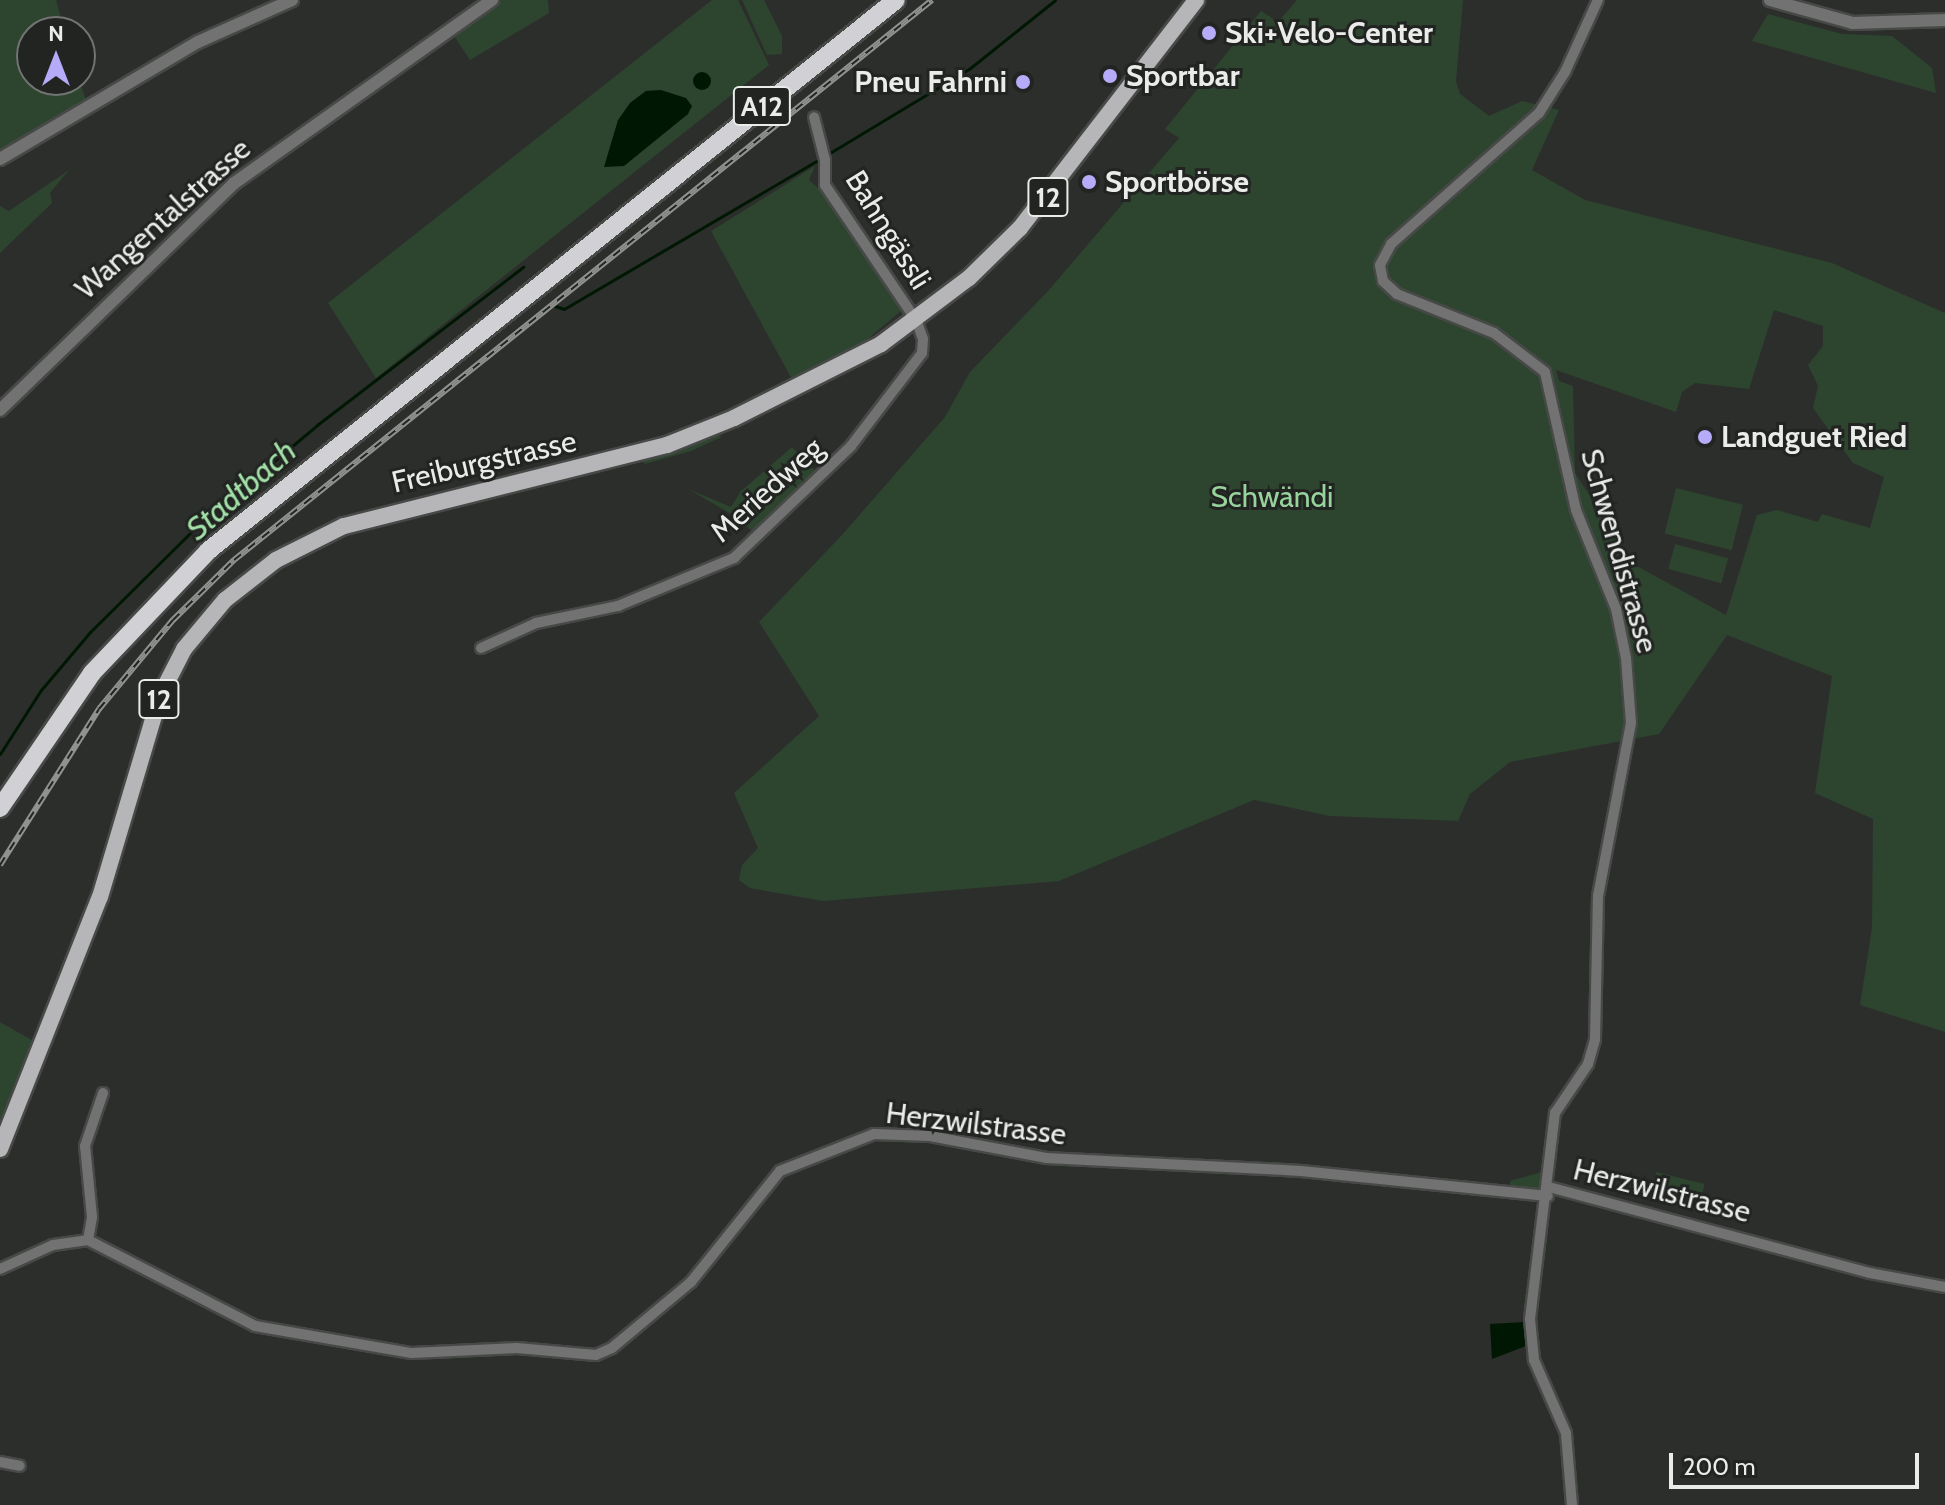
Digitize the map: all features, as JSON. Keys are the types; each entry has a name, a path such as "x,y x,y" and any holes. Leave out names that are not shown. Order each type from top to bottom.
{"highway":[{"name":"A12","path":"0,784 84,664 150,590 217,527 877,0"},
{"name":"A12","path":"0,808 92,673 208,551 896,0"}],"main road":[{"name":"Freiburgstrasse","path":"0,1149 100,897 165,683 198,629 232,593 285,554 355,522 586,468 688,437 824,376 916,320 980,268 1033,214 1196,0"}],"street":[{"path":"0,159 198,42 292,0"},
{"name":"Wangentalstrasse","path":"0,410 233,184 492,0"},
{"name":"Schwendistrasse","path":"1572,1505 1566,1433 1534,1360 1530,1335 1549,1192 1555,1113 1588,1064 1595,1039 1598,896 1631,723 1626,658 1616,609 1576,510 1545,372 1494,333 1397,294 1383,281 1380,265 1391,244 1539,113 1565,72 1598,0"},
{"path":"1770,0 1863,24 1945,20"},
{"name":"Bahngässli","path":"814,117 825,160 825,185 916,320"},
{"name":"Meriedweg","path":"481,648 528,626 618,606 751,546 857,439 915,363 924,346 916,320"},
{"path":"0,1269 53,1245 88,1240 92,1217 85,1146 103,1093"},
{"name":"Herzwilstrasse","path":"88,1240 255,1326 412,1353 517,1348 596,1355 612,1348 691,1282 780,1171 874,1134 930,1136 1046,1158 1301,1171 1549,1192 1870,1273 1945,1287"},
{"path":"0,1462 20,1466"}],"green space":[{"path":"0,0 56,0 60,16 16,16 16,96 85,96 87,103 0,156"},
{"path":"499,0 548,0 549,13 470,60 452,33"},
{"path":"712,0 738,0 769,65 376,378 328,303","holes":["661,90 688,114 672,126 630,103 646,91"]},
{"path":"742,0 764,0 782,36 782,54 767,55"},
{"name":"Schwändi","path":"1297,0 1463,0 1456,81 1460,94 1489,116 1522,101 1559,110 1532,170 1585,200 1832,263 1945,313 1945,1032 1860,1005 1872,928 1873,819 1815,793 1832,676 1727,635 1659,734 1510,762 1470,794 1458,821 1330,816 1254,800 1059,881 823,901 750,888 739,880 742,865 758,848 734,793 819,716 759,622 842,535 945,417 970,372 1048,291 1179,138 1165,129 1261,11 1278,22","holes":["1774,310 1823,326 1823,346 1808,365 1818,386 1813,408 1853,463 1884,477 1870,528 1822,514 1818,522 1777,510 1757,515 1726,615 1635,565 1575,473 1573,386 1559,381 1556,370 1676,412 1682,392 1695,383 1749,389"]},
{"path":"1768,14 1842,34 1892,36 1932,68 1936,93 1752,41"},
{"path":"815,166 809,180 827,196 902,310 863,343 794,383 711,231"},
{"path":"69,170 50,193 52,203 0,253 0,206 9,211"},
{"path":"713,433 722,437 691,451 645,464 639,459"},
{"path":"792,447 818,474 757,536 738,518 688,489 731,507 741,491"},
{"path":"1676,488 1743,505 1732,550 1665,534"},
{"path":"1675,544 1728,558 1721,583 1668,569"},
{"path":"0,1022 39,1044 0,1131"},
{"path":"1549,1170 1541,1190 1510,1186 1510,1181"},
{"path":"1656,1172 1705,1184 1698,1210 1649,1198"}],"shaded area":[{"path":"698,72 706,72 711,81 709,88 698,90 693,85 693,77"},
{"path":"661,90 686,98 692,106 688,114 624,166 604,167 618,120 630,103 646,91"},
{"path":"1524,1322 1526,1346 1492,1359 1490,1324"}],"waterway":[{"name":"Stadtbach","path":"828,154 969,69 1055,0"},
{"name":"Stadtbach","path":"555,306 564,309 821,158"},
{"name":"Stadtbach","path":"0,754 41,690 90,632 200,523 317,425 523,267"}],"railway":[{"path":"0,865 99,709 173,620 234,560 932,0"}],"place":[{"name":"Ski+Velo-Center","path":"1209,33"},
{"name":"Sportbar","path":"1110,76"},
{"name":"Pneu Fahrni","path":"1023,82"},
{"name":"Sportbörse","path":"1089,182"},
{"name":"Landguet Ried","path":"1705,437"}]}
